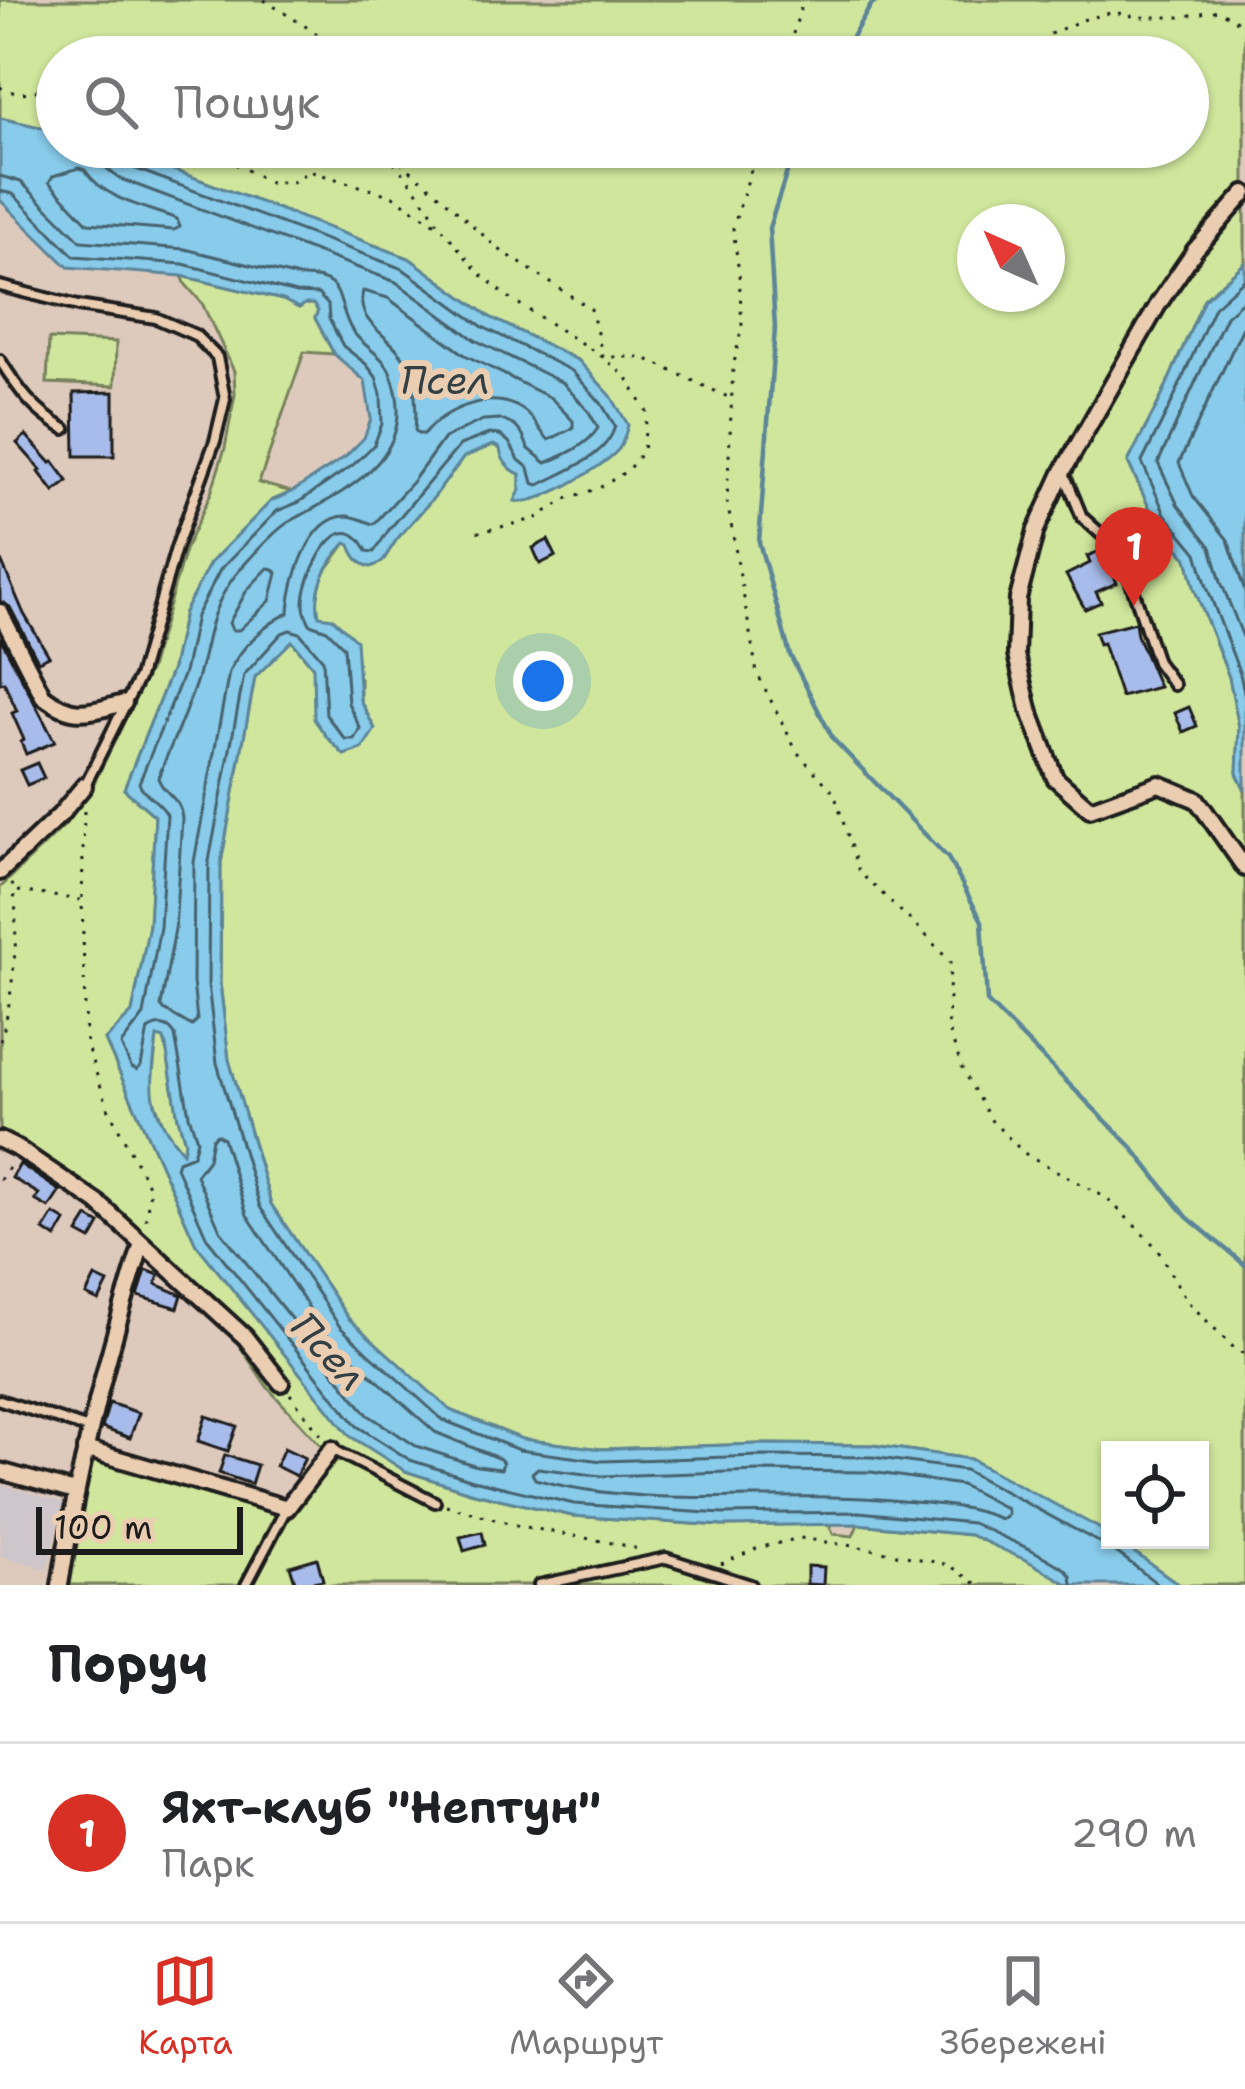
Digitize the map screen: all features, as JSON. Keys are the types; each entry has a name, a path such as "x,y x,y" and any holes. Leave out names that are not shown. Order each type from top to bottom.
{"street":[{"path":"1245,193 1159,303 1063,471 1036,530 1018,599 1016,655 1029,709 1055,778 1090,809 1160,784 1197,800 1245,868"},
{"path":"0,611 43,695 55,705 69,712 124,703"},
{"path":"2,869 84,786"},
{"path":"0,1140 98,1203 245,1337 281,1383"},
{"path":"60,1585 90,1429 142,1244"},
{"path":"86,1449 287,1508 332,1450"},
{"path":"0,1471 75,1492"}],"lane":[{"path":"0,286 78,306 156,318 195,334 218,357 225,399 215,441 176,548 139,676 84,786"},
{"path":"0,360 31,405 65,429"},
{"path":"1063,471 1082,517 1121,552 1156,662 1174,685"},
{"path":"0,1400 90,1429"},
{"path":"332,1450 435,1502"},
{"path":"246,1585 287,1508"},
{"path":"539,1585 666,1558 751,1585"}],"path":[{"path":"264,0 321,36"},
{"path":"792,36 803,0"},
{"path":"1050,34 1114,12 1180,17 1218,10 1245,26"},
{"path":"0,86 10,93 36,92"},
{"path":"242,168 268,182 292,182 309,171 393,196 442,228"},
{"path":"399,168 478,272 508,298 603,357 627,378 646,412 643,451 627,471 536,519 471,534"},
{"path":"405,168 497,248 591,309 603,357"},
{"path":"752,168 733,228 742,326 733,368 727,501 757,673 797,752 834,793 859,872 950,962 948,1028 963,1071 991,1120 1024,1153 1108,1199 1156,1247 1187,1301 1235,1350 1245,1354"},
{"path":"603,357 642,357 731,399"},
{"path":"84,786 86,1045 109,1110 150,1189 142,1244"},
{"path":"0,1041 14,968 16,891 2,869"},
{"path":"16,891 82,900"},
{"path":"0,1180 20,1150"},
{"path":"281,1383 332,1450"},
{"path":"435,1502 666,1558"},
{"path":"709,1570 758,1548 800,1538 949,1565 978,1585"}],"shaded area":[{"path":"0,1484 63,1503 47,1569 0,1556"}],"green space":[{"path":"0,0 1245,0 1245,263 1204,299 1128,462 1155,520 1187,558 1229,677 1239,727 1237,773 1245,791 1245,1585 1180,1585 1130,1549 1209,1549 1209,1441 1101,1441 1101,1530 970,1459 873,1445 602,1449 522,1439 450,1410 348,1318 271,1204 229,1060 220,983 221,863 255,677 291,640 375,729 360,700 360,678 319,616 316,603 323,574 346,543 363,564 371,567 382,562 464,456 493,445 520,474 520,490 543,497 566,484 579,361 490,317 409,258 168,168 1209,168 1209,36 36,36 36,126 0,118"},
{"path":"182,276 299,308 313,304 334,354 304,352 259,483 292,492 271,501 184,612 172,669 124,789 155,816 149,925 132,1013 105,1040 196,1244 405,1471 572,1516 723,1526 829,1524 833,1534 853,1536 858,1524 971,1535 1069,1585 70,1585 93,1455 292,1512 336,1462 268,1388 235,1339 110,1218 0,1146 0,888 65,825 91,789 150,669 185,550 225,448 235,394 234,371 202,303"},
{"path":"49,339 116,342 115,386 47,383"},
{"path":"157,1036 166,1046 184,1153 166,1131 151,1092"}],"water":[{"name":"Псел","path":"0,118 36,126 36,168 168,168 409,258 490,317 579,361 611,396 628,425 609,459 568,485 525,501 515,501 520,474 506,464 500,448 493,445 464,457 382,562 371,567 363,564 346,543 339,550 323,576 319,616 332,618 356,640 360,700 375,729 362,749 344,755 314,719 313,667 292,641 255,677 221,863 220,983 229,1060 271,1204 348,1318 450,1410 522,1439 602,1449 873,1445 970,1459 1101,1529 1101,1549 1130,1549 1180,1585 1069,1585 970,1535 858,1524 723,1526 572,1516 405,1471 350,1436 196,1244 105,1040 132,1013 149,925 155,816 124,789 172,669 184,612 210,563 271,501 345,457 364,438 371,419 365,381 334,354 313,304 299,308 182,276 68,267 0,200","holes":["157,1037 164,1039 185,1142 183,1152 157,1111 153,1071"]},
{"path":"1245,263 1245,791 1237,773 1239,727 1229,677 1187,558 1155,520 1128,462 1204,299"}],"building":[{"path":"114,392 114,456 75,456 74,393"},
{"path":"26,435 68,481 54,492 17,443"},
{"path":"548,540 556,556 540,564 533,548"},
{"path":"1105,549 1115,563 1109,565 1117,583 1096,592 1101,602 1085,609 1066,575 1090,563 1087,556"},
{"path":"0,558 49,656 38,661 10,607 0,601"},
{"path":"1135,622 1159,687 1121,697 1095,632"},
{"path":"0,637 55,742 26,754 12,713 17,711 4,682 0,683"},
{"path":"1189,707 1197,726 1183,732 1175,713"},
{"path":"37,763 44,778 27,785 20,770"},
{"path":"20,1164 60,1191 49,1208 35,1200 39,1194 12,1178"},
{"path":"54,1214 66,1221 56,1238 44,1230"},
{"path":"88,1217 100,1224 91,1240 78,1233"},
{"path":"146,1270 159,1275 156,1284 182,1295 178,1308 138,1296"},
{"path":"95,1277 108,1283 99,1301 86,1295"},
{"path":"109,1403 139,1413 130,1438 102,1428"},
{"path":"206,1416 237,1426 228,1451 198,1441"},
{"path":"284,1448 305,1458 296,1476 276,1466"},
{"path":"225,1455 257,1465 251,1484 219,1473"},
{"path":"482,1532 485,1545 464,1551 460,1537"},
{"path":"317,1558 323,1580 296,1585 290,1566"},
{"path":"807,1566 824,1567 823,1585 807,1584"}],"waterway":[{"path":"853,36 879,0"},
{"path":"788,168 769,228 775,328 759,542 790,655 833,739 948,858 982,921 987,1002 1131,1146 1187,1217 1245,1265"}],"place":[{"name":"Яхт-клуб \"Нептун\"","path":"1134,606"}]}
